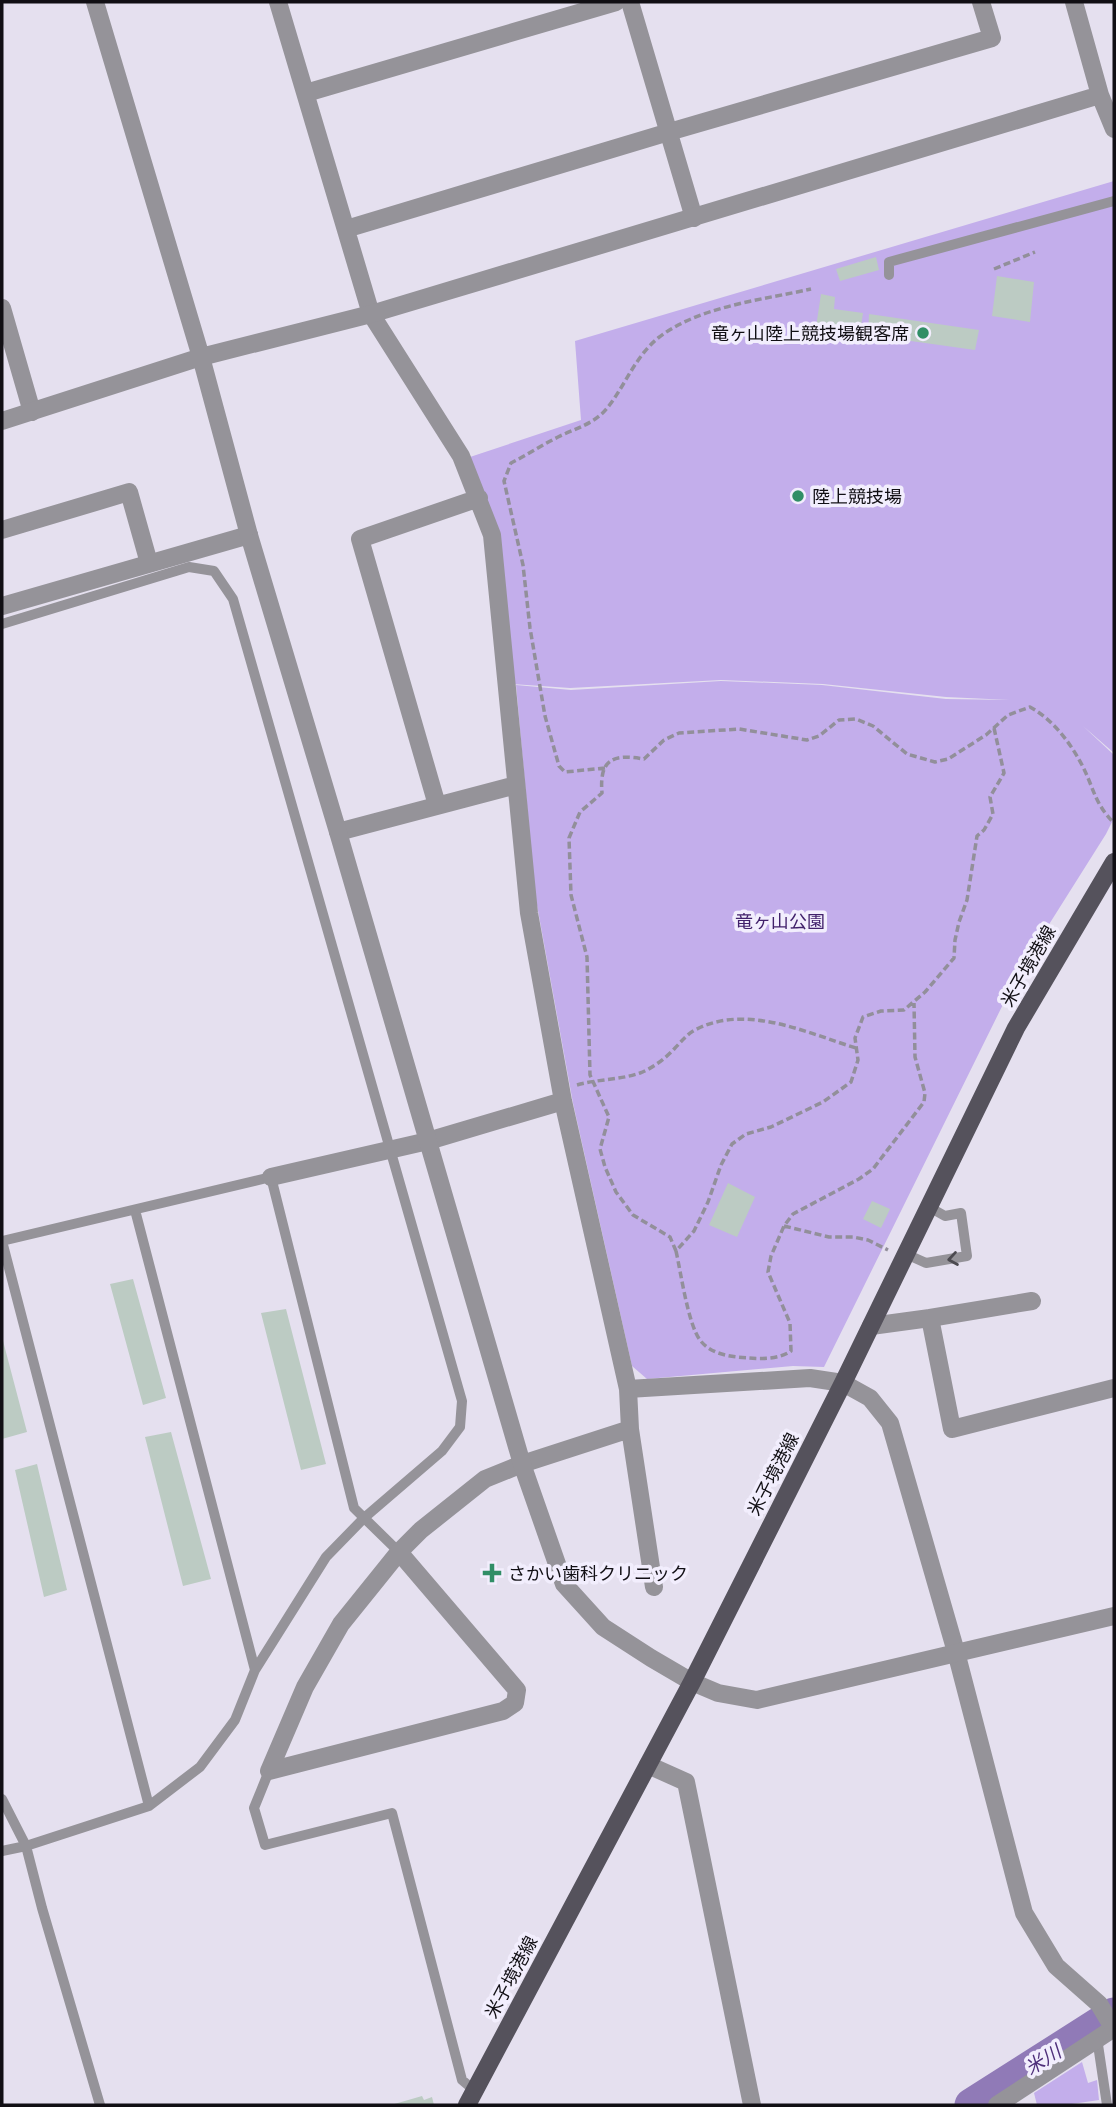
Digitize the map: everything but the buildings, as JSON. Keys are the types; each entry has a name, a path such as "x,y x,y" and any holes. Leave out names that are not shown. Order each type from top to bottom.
{"main road":[{"name":"米子境港線","path":"471,2098 692,1682 843,1383 1016,1028 1114,862"}],"street":[{"path":"95,2 201,357 248,535 338,832 522,1464 564,1584 603,1627 692,1682 718,1693 757,1700 1114,1616"},
{"path":"278,2 371,314 461,456 492,534 529,913 562,1095 628,1390 631,1429 654,1587"},
{"path":"306,93 616,2"},
{"path":"630,2 694,218"},
{"path":"346,229 992,38 981,2"},
{"path":"1074,2 1100,95 1114,129"},
{"path":"2,421 201,357 371,314 1100,95"},
{"path":"2,307 5,331 32,412"},
{"path":"2,530 129,492 149,563"},
{"path":"437,805 360,539 479,498"},
{"path":"2,606 248,535"},
{"path":"338,832 516,785"},
{"path":"271,1177 428,1141 562,1095"},
{"path":"871,1326 1032,1301"},
{"path":"930,1318 952,1429 1114,1388"},
{"path":"628,1390 810,1378 843,1383 870,1398 890,1423 956,1652 1024,1913 1056,1966 1099,2004 1114,2028 1017,2098 997,2105"},
{"path":"269,1771 305,1687 335,1635 398,1552 421,1530 485,1479 522,1464 631,1429"},
{"path":"269,1771 503,1711 515,1703 517,1690 398,1552"},
{"path":"648,1765 686,1782 752,2105"}],"lane":[{"path":"889,275 889,262 1114,201"},
{"path":"2,624 189,567 214,571 233,598 462,1401 460,1427 442,1451 364,1518 326,1557 255,1670 234,1720 200,1767 149,1806 26,1846 2,1851"},
{"path":"149,1806 2,1241 271,1177 354,1508 398,1552"},
{"path":"906,1254 926,1263 967,1256 961,1213 945,1216 929,1207"},
{"path":"135,1210 255,1670"},
{"path":"269,1771 254,1808 265,1845 392,1813 462,2080 471,2098"},
{"path":"2,1799 26,1846 100,2105"},
{"path":"1097,2038 1107,2105"}],"path":[{"path":"994,269 1035,252"},
{"path":"605,768 565,772 559,766 545,716 530,628 523,565 504,481 511,463 560,436 591,424 608,408 637,360 659,338 682,324 706,312 811,289"},
{"path":"914,1002 915,1057 925,1093 924,1101 873,1169 859,1180 793,1214 784,1226 771,1256 768,1272 790,1323 791,1351 785,1355 753,1358 727,1356 701,1341 693,1325 676,1251 670,1237 633,1215 616,1192 600,1149 609,1117 590,1075 587,957 570,895 569,838 580,812 602,793 601,778 605,768 613,758 644,760 664,740 679,733 739,729 807,740 819,736 839,720 856,719 873,726 907,754 935,762 948,759 994,728 1008,715 1030,707 1046,718 1069,745 1081,763 1102,811 1114,823"},
{"path":"676,1251 694,1231 732,1144 746,1134 771,1127 823,1102 851,1082 858,1060 855,1038 863,1017 881,1011 904,1010 925,992 954,958 955,940 967,900 977,836 984,830 993,814 990,797 1004,773 994,728"},
{"path":"562,1095 592,1080 626,1077 642,1072 664,1059 684,1037 706,1025 726,1021 765,1020 856,1048"},
{"path":"784,1226 829,1237 860,1239 888,1250"}],"green space":[{"name":"竜ヶ山公園","path":"1114,181 1114,753 1083,726 1114,755 1114,818 1019,972 824,1367 793,1366 647,1379 632,1366 573,1103 535,894 516,685 571,690 721,681 822,685 946,699 1010,700 946,697 823,684 721,680 570,688 512,684 497,535 467,458 581,420 575,341"},
{"path":"1082,2062 1088,2083 1097,2080 1099,2100 1065,2105 1037,2105 1034,2093"}],"waterway":[{"name":"米川","path":"971,2105 1114,2014"}],"place":[{"name":"竜ヶ山陸上競技場観客席","path":"923,333"},
{"name":"陸上競技場","path":"798,496"},
{"name":"さかい歯科クリニック","path":"492,1573"}]}
